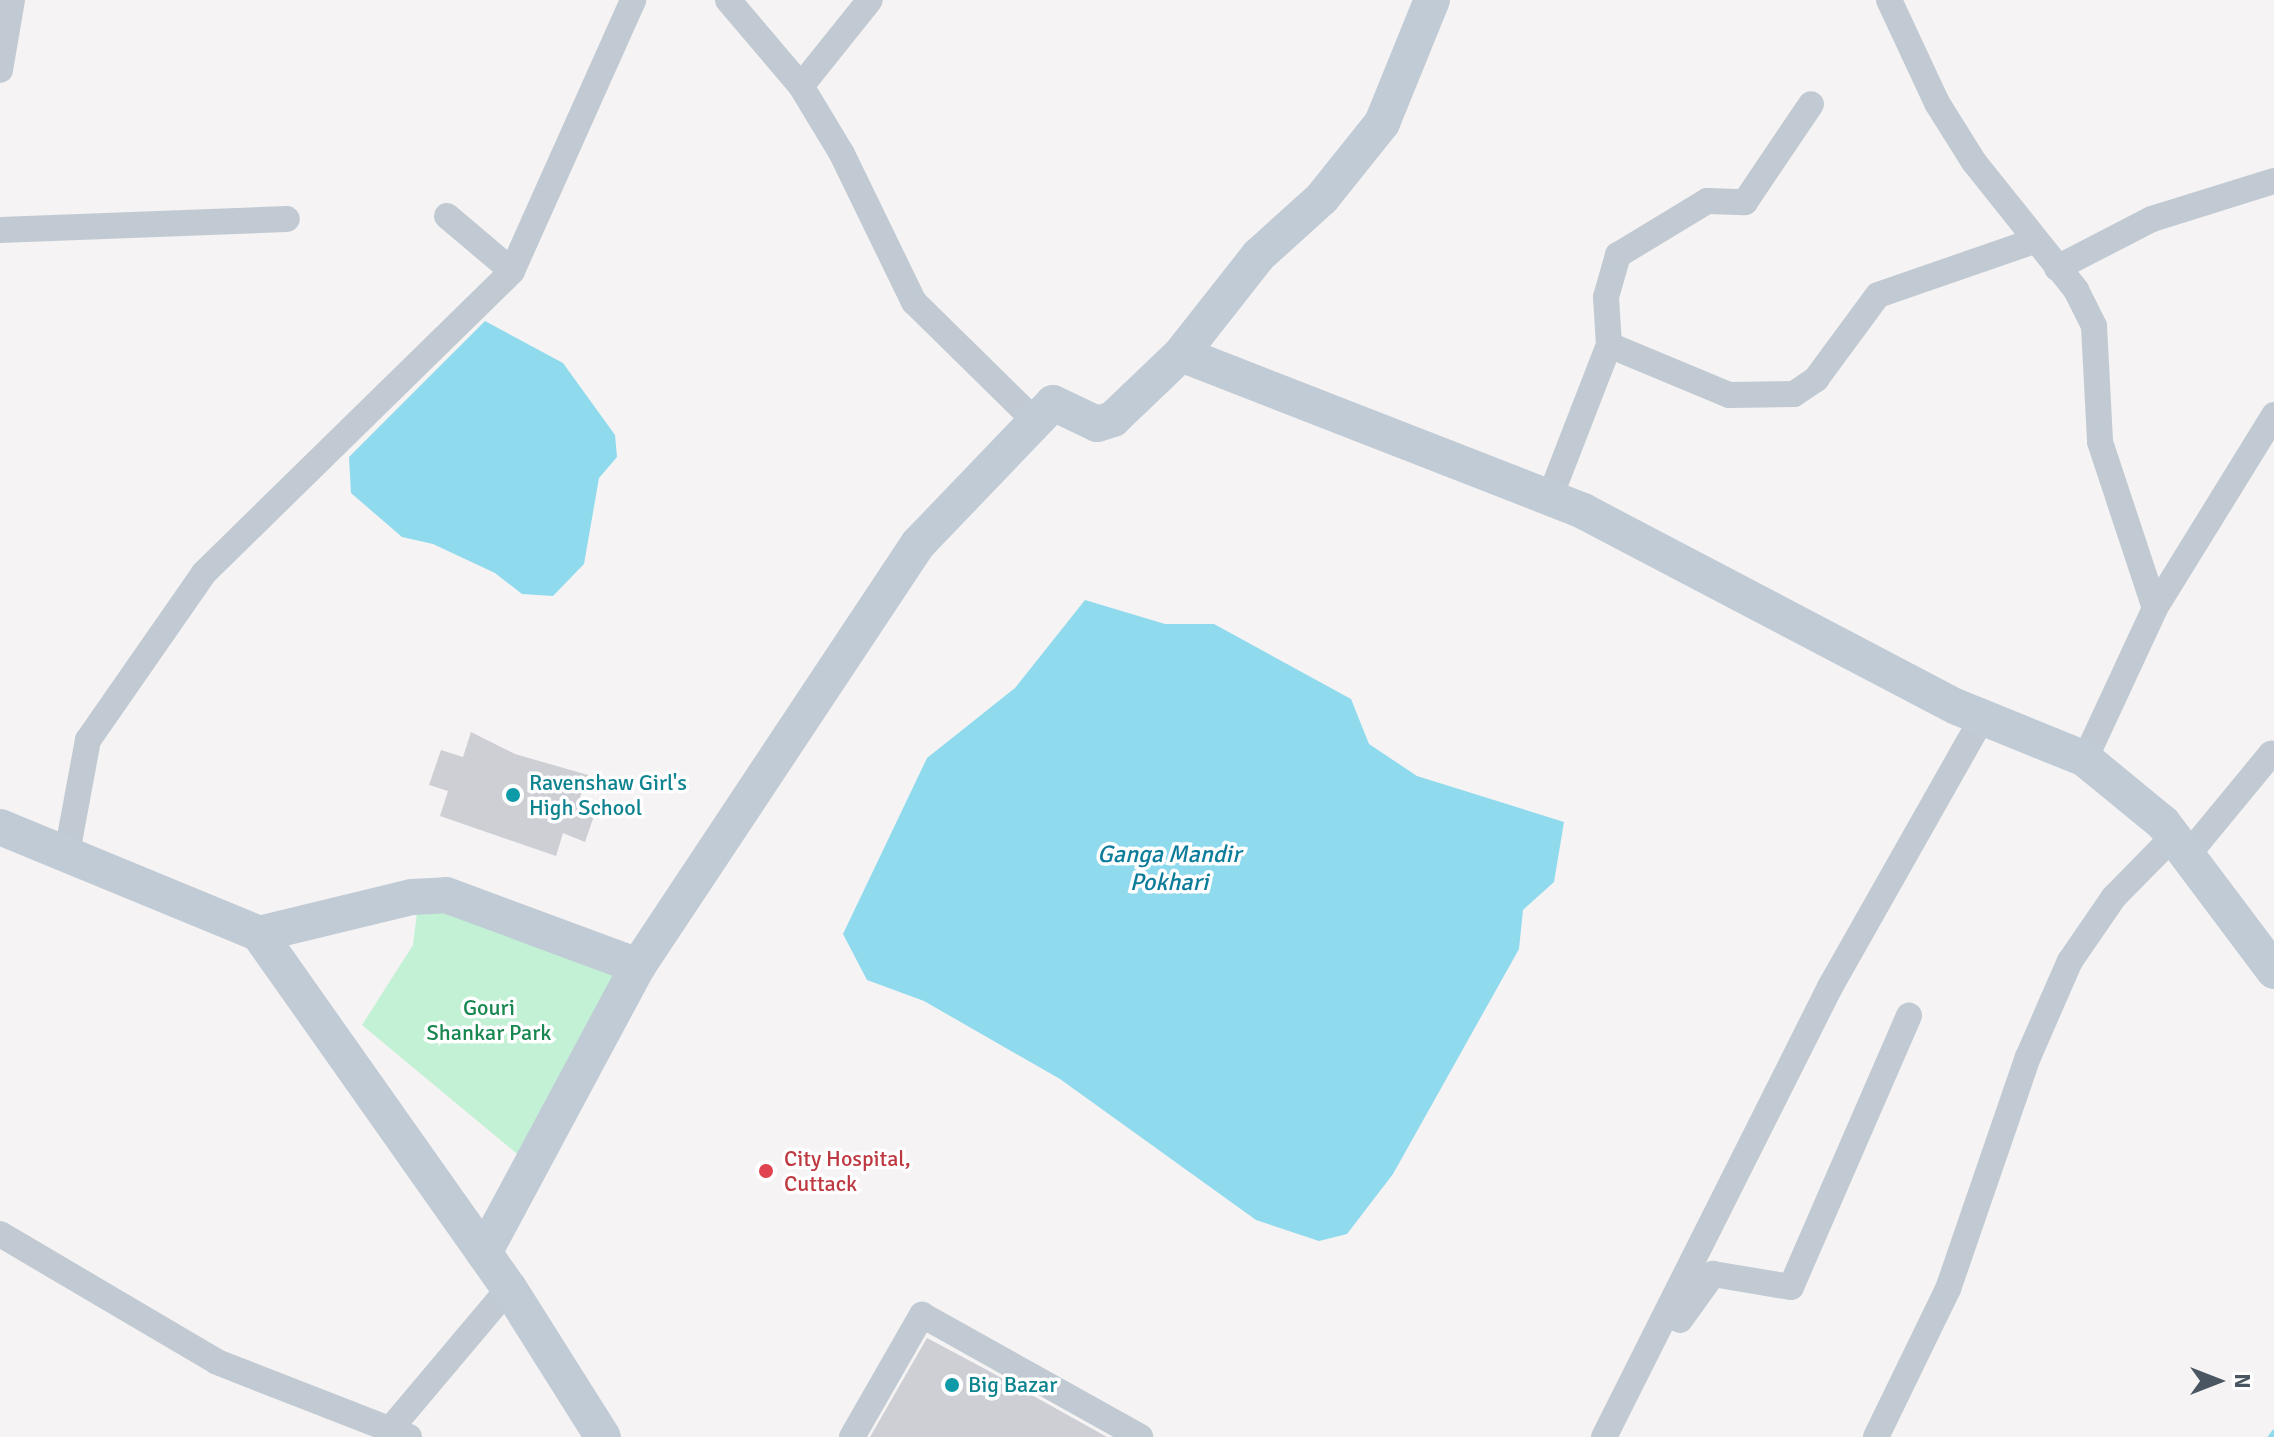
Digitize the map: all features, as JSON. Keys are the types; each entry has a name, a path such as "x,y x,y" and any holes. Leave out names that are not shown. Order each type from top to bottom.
{"street":[{"path":"0,70 12,0"},
{"path":"67,853 88,740 196,584 512,271 633,0"},
{"path":"728,0 801,86 842,154 914,302 1035,421"},
{"path":"801,86 870,0"},
{"path":"484,1253 638,966 918,544 1053,403 1097,424 1113,419 1151,376 1181,354 1259,255 1322,198 1382,123 1432,0"},
{"path":"1889,0 1937,103 2034,241 2057,268 2094,326 2100,442 2155,608"},
{"path":"1550,497 1609,345 1606,297 1618,255 1707,201 1745,202 1811,104"},
{"path":"2057,268 2152,219 2274,181"},
{"path":"447,216 512,271"},
{"path":"0,230 287,219"},
{"path":"1609,345 1729,395 1794,394 1816,379 1878,295 2034,241"},
{"path":"1181,354 1550,497 1776,618 1982,718 2085,759 2180,847 2274,971"},
{"path":"2085,759 2155,608 2274,415"},
{"path":"1604,1437 1830,987 1982,718"},
{"path":"1876,1437 1948,1289 2028,1057 2070,961 2114,897 2180,847 2271,754"},
{"path":"0,827 259,934 509,1288 603,1437"},
{"path":"259,934 412,897 446,895 638,966"},
{"path":"1620,1437 1668,1338 1713,1274 1791,1287 1909,1016"},
{"path":"0,1234 217,1362 387,1431 509,1288"},
{"path":"852,1437 922,1315 1140,1437"}],"green space":[{"name":"Gouri Shankar Park","path":"430,906 614,975 522,1158 362,1025 413,945 417,912"}],"water":[{"path":"485,321 563,363 615,435 617,457 599,478 584,564 553,596 522,594 495,573 433,544 402,537 351,493 349,457"},
{"name":"Ganga Mandir Pokhari","path":"1085,600 1165,624 1214,624 1351,699 1369,744 1417,776 1564,822 1554,882 1523,910 1519,949 1393,1174 1347,1234 1319,1241 1256,1220 1060,1079 924,1001 867,980 843,934 927,758 1015,688"}],"building":[{"name":"Ravenshaw Girl's High School","path":"471,732 515,754 588,775 580,797 598,804 585,842 563,833 556,856 440,816 448,791 429,785 441,750 463,757"},
{"name":"Big Bazar","path":"927,1338 987,1370 1107,1437 870,1437"}],"waterway":[{"path":"2271,1437 2274,1433"}],"place":[{"name":"Ravenshaw Girl's High School","path":"513,795"},
{"name":"City Hospital, Cuttack","path":"766,1171"},
{"name":"Big Bazar","path":"952,1385"}]}
